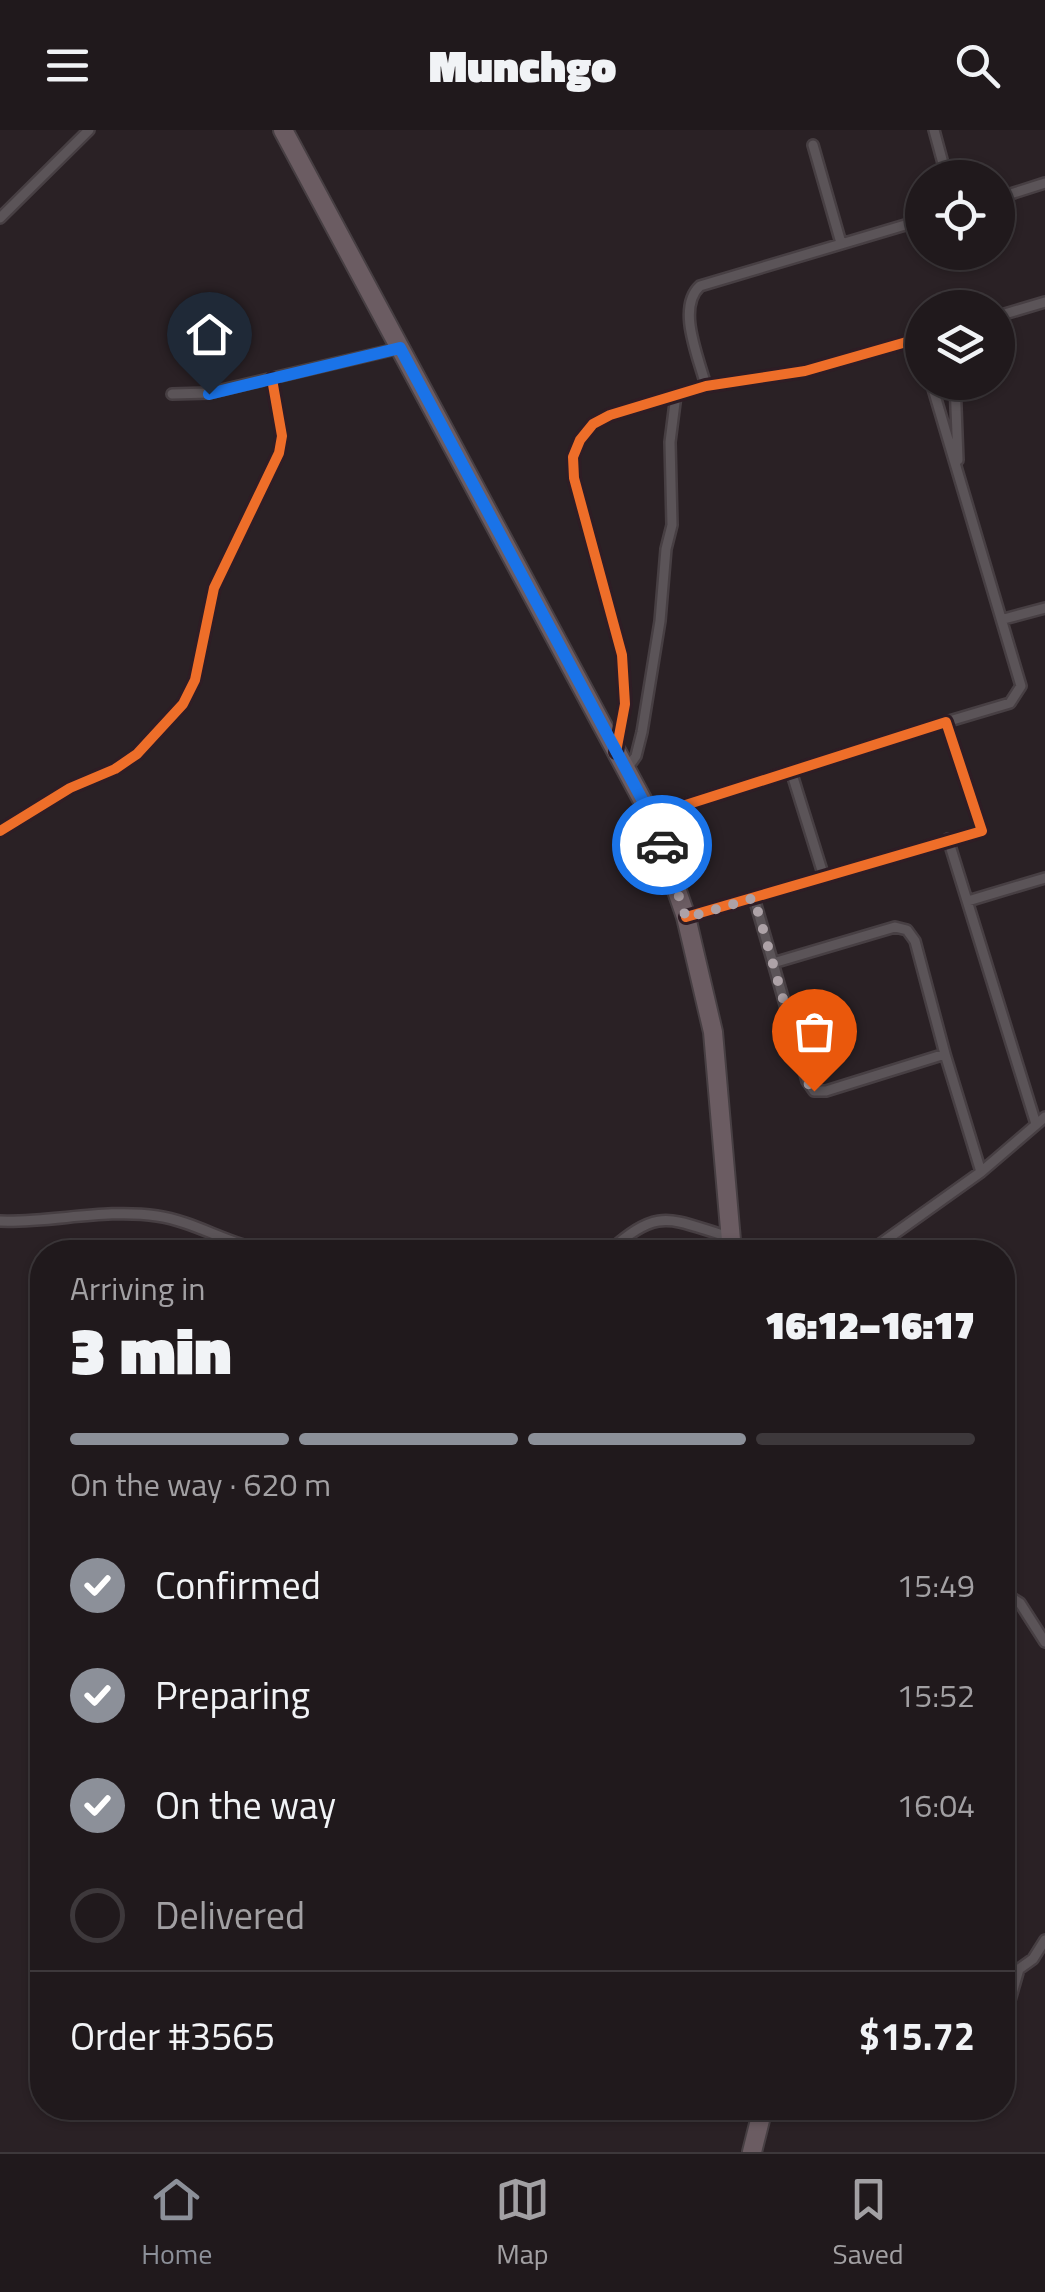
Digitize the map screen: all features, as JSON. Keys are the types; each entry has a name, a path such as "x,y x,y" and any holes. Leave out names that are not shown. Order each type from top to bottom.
{"highway":[{"path":"283,130 651,816 686,918 712,1032 731,1240"},
{"path":"752,2152 760,2120"}],"street":[{"path":"0,218 89,130"},
{"path":"934,130 943,160"},
{"path":"813,145 841,244"},
{"path":"1015,193 1045,184"},
{"path":"706,386 689,313 693,292 710,280 905,225"},
{"path":"1015,311 1045,302"},
{"path":"616,752 624,720 625,676 574,478 573,457 580,440 593,424 610,415 676,395 706,386 806,371 905,342"},
{"path":"172,394 209,394 400,348"},
{"path":"0,830 137,754 183,704 195,680 214,588 279,453 282,436 272,379"},
{"path":"626,770 636,756 642,732 658,637 672,525 670,442 676,395"},
{"path":"651,816 1010,702 1018,695 1022,686 1004,619 936,400"},
{"path":"956,400 958,472"},
{"path":"1004,619 1045,608"},
{"path":"686,918 982,831 946,722"},
{"path":"791,770 824,876"},
{"path":"948,839 1036,1124"},
{"path":"968,901 1045,878"},
{"path":"754,898 807,1082 814,1091 826,1091 945,1054"},
{"path":"772,963 895,928 907,930 914,941 981,1172"},
{"path":"886,1240 981,1172 1045,1116"},
{"path":"0,1221 150,1215 177,1219 224,1240"},
{"path":"622,1240 650,1221 667,1220 720,1240"},
{"path":"1015,1600 1045,1642"},
{"path":"1015,1983 1019,1969 1033,1959 1045,1940"}],"cycle path":[{"path":"616,752 625,704 622,655 574,478 573,457 580,440 593,424 610,415 706,386 805,371 905,342"},
{"path":"0,831 70,788 115,769 137,754 183,704 195,680 214,588 279,453 282,436 272,379"},
{"path":"651,816 946,722 982,831 686,917"}],"way so far":[{"path":"662,845 686,918 754,898 807,1082 814,1091"}],"route":[{"path":"209,394 400,348 651,816 662,845"}]}
